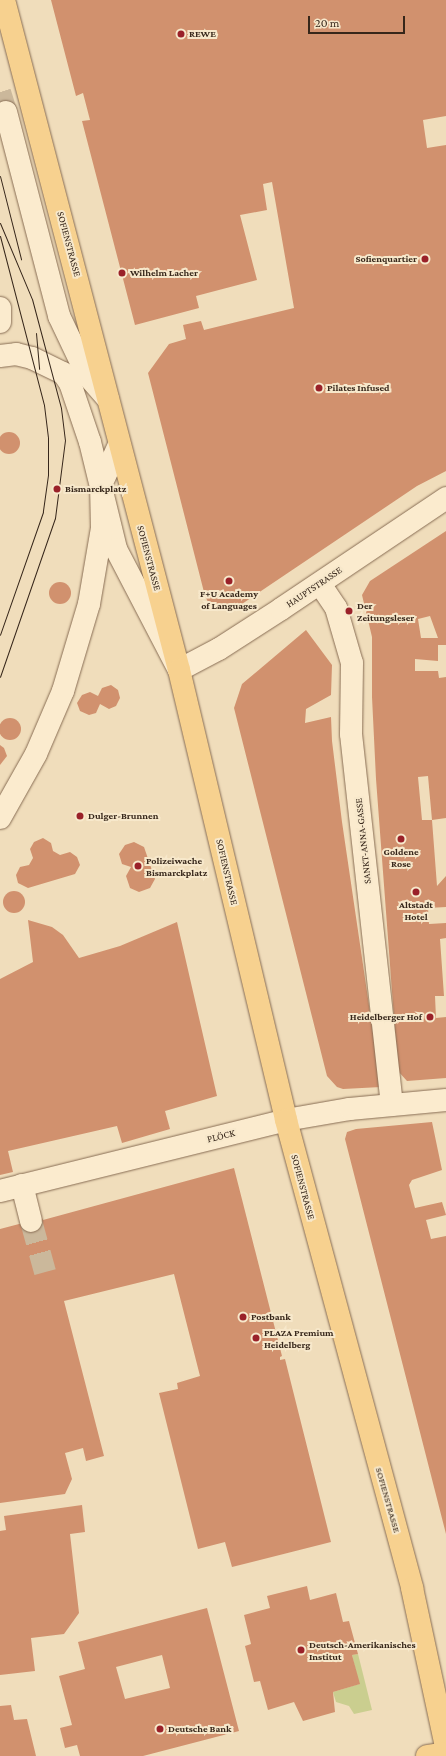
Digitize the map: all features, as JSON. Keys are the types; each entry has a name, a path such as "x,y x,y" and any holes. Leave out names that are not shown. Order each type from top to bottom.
{"main road":[{"name":"SOFIENSTRASSE","path":"4,0 178,670 286,1120 412,1588 446,1746"},
{"path":"427,1756 446,1753"}],"street":[{"path":"6,112 59,316 87,375 108,399"},
{"path":"0,308 0,322"},
{"path":"0,356 26,355 49,364 63,373 70,383 102,485 116,549 178,670"},
{"path":"0,818 36,754 63,691 89,604 102,528 102,485 119,444"},
{"name":"HAUPTSTRASSE","path":"178,670 219,649 320,584 446,498"},
{"name":"SANKT-ANNA-GASSE","path":"320,584 336,608 352,663 351,734 392,1105"},
{"name":"PLÖCK","path":"11,1188 286,1120 392,1105 446,1100"},
{"path":"11,1188 31,1221"}],"green space":[{"path":"358,1654 372,1710 354,1714 349,1706 336,1702 333,1692 359,1684 352,1655"}],"building":[{"path":"51,0 446,0 446,116 423,120 427,148 446,145 446,471 417,486 230,612 209,604 205,596 148,373 169,344 186,339 183,325 201,321 204,330 294,308 272,182 263,184 267,210 240,215 257,280 196,296 199,308 135,325 82,121 90,120 83,93 76,96"},
{"path":"9,432 13,433 19,439 19,447 13,453 9,454 5,453 -1,447 -2,443 -1,439 5,433"},
{"path":"446,531 446,645 438,645 438,661 415,659 415,671 438,671 439,678 446,677 446,818 432,820 437,886 446,876 446,907 428,908 429,924 446,923 446,938 440,939 444,996 435,996 436,1018 446,1017 446,1078 407,1081 398,1071 376,779 372,697 372,637 362,595 370,581","holes":["430,616 438,638 421,638 418,619","428,776 432,820 422,820 418,777"]},
{"path":"60,582 68,585 71,593 68,601 60,604 52,601 49,593 52,585"},
{"path":"306,630 332,665 331,695 306,709 305,723 331,717 332,741 342,822 381,1087 343,1089 337,1087 327,1076 234,708 242,684"},
{"path":"111,685 118,690 120,698 116,706 109,709 100,704 96,713 89,715 80,711 77,703 82,695 90,692 98,696 102,688"},
{"path":"10,718 18,721 21,729 18,737 10,740 2,737 -1,729 2,721"},
{"path":"0,745 4,748 7,756 0,765"},
{"path":"43,838 51,843 53,851 60,855 70,852 77,857 80,865 75,874 28,888 18,883 16,875 20,867 29,865 33,858 30,849 34,842"},
{"name":"Polizeiwache Bismarckplatz","path":"134,842 144,847 155,879 150,888 139,892 130,888 126,876 131,867 122,864 119,854 125,845"},
{"path":"14,891 22,894 25,902 22,910 14,913 6,910 3,902 6,894"},
{"path":"28,920 52,927 63,935 79,958 120,946 177,922 217,1096 165,1111 170,1129 122,1143 117,1126 8,1151 13,1172 0,1175 0,979 33,962"},
{"path":"432,1122 442,1170 412,1180 409,1185 415,1208 442,1202 446,1215 426,1220 431,1239 446,1236 446,1534 345,1139 347,1132 356,1129"},
{"path":"234,1168 282,1356 280,1357 280,1360 285,1359 331,1542 232,1567 225,1542 198,1549 159,1393 178,1389 177,1383 200,1376 174,1274 64,1301 104,1456 86,1461 83,1448 65,1453 72,1479 65,1494 0,1503 0,1229 42,1218 43,1220"},
{"path":"82,1505 85,1532 70,1534 79,1613 64,1634 31,1638 35,1671 0,1675 0,1531 6,1530 4,1516"},
{"name":"Deutsch-Amerikanisches Institut","path":"307,1586 310,1600 336,1593 343,1622 349,1621 358,1654 352,1655 360,1684 333,1692 335,1712 303,1721 294,1702 268,1710 260,1681 254,1682 245,1646 251,1644 244,1615 270,1608 267,1596"},
{"path":"207,1608 239,1731 143,1756 80,1756 77,1745 65,1748 60,1728 72,1725 59,1676 85,1669 78,1642","holes":["162,1655 170,1688 125,1699 116,1667"]},
{"path":"11,1705 14,1720 27,1719 36,1756 0,1756 0,1706"}],"tunnel":[{"path":"0,92 6,112"},
{"path":"31,1221 45,1272"}],"tram line":[{"path":"0,176 21,259"},
{"path":"0,223 32,299 61,408 65,440 55,518 0,677"},
{"path":"0,236 44,405 48,437 48,475 43,512 0,635"},
{"path":"36,333 39,369"}],"place":[{"name":"REWE","path":"181,34"},
{"name":"Sofienquartier","path":"425,259"},
{"name":"Wilhelm Lacher","path":"122,273"},
{"name":"Pilates Infused","path":"319,388"},
{"name":"Bismarckplatz","path":"57,489"},
{"name":"F+U Academy of Languages","path":"229,581"},
{"name":"Der Zeitungsleser","path":"349,611"},
{"name":"Dulger-Brunnen","path":"80,816"},
{"name":"Goldene Rose","path":"401,839"},
{"name":"Polizeiwache Bismarckplatz","path":"138,866"},
{"name":"Altstadt Hotel","path":"416,892"},
{"name":"Heidelberger Hof","path":"430,1017"},
{"name":"Postbank","path":"243,1317"},
{"name":"PLAZA Premium Heidelberg","path":"256,1338"},
{"name":"Deutsch-Amerikanisches Institut","path":"301,1650"},
{"name":"Deutsche Bank","path":"160,1729"}]}
